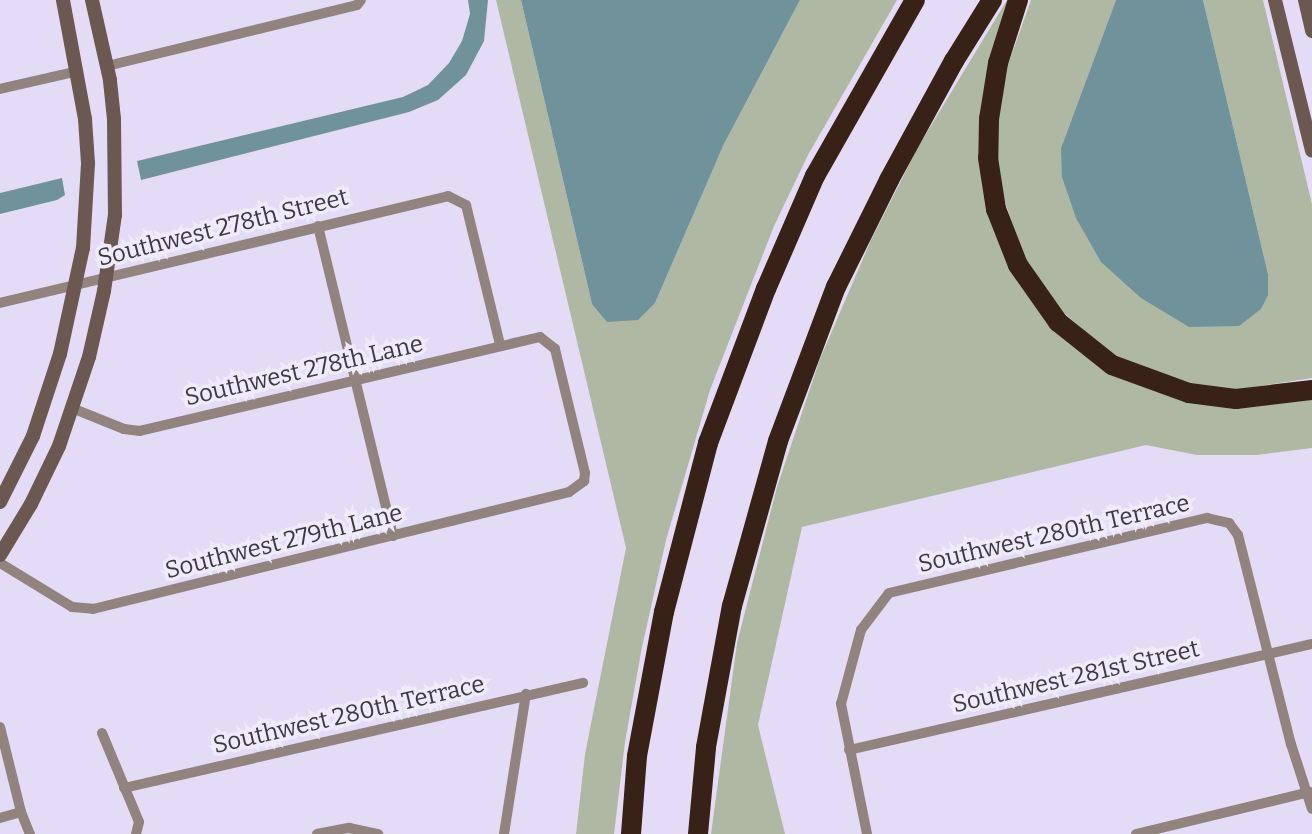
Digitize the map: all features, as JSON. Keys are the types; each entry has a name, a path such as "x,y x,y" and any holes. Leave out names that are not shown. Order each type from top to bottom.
{"highway":[{"path":"631,834 637,756 664,612 708,443 766,289 815,176 915,0"},
{"path":"698,834 706,747 732,606 778,441 836,287 911,140 992,0"},
{"path":"1018,0 998,63 989,119 988,158 996,209 1018,265 1058,322 1112,365 1189,393 1236,399 1312,390"}],"street":[{"path":"0,502 33,436 78,284 88,163 78,71 63,0"},
{"path":"0,555 31,504 59,446 89,357 106,277 115,215 114,119 107,66 92,0"},
{"path":"107,66 357,5 361,0"},
{"path":"1275,0 1312,151"},
{"path":"1305,0 1312,31"},
{"path":"0,89 78,71"},
{"name":"Southwest 278th Street","path":"0,303 432,198 456,197 466,205 469,213 500,345"},
{"path":"318,226 393,536"},
{"name":"Southwest 278th Lane","path":"72,408 124,429 140,431 531,338 548,340 555,349 585,473 584,481"},
{"name":"Southwest 279th Lane","path":"0,563 72,607 93,609 569,492 584,481"},
{"name":"Southwest 280th Terrace","path":"849,750 841,704 861,630 889,593 1207,518 1229,523 1238,535 1267,653"},
{"name":"Southwest 281st Street","path":"849,750 1312,644"},
{"path":"1267,653 1312,809"},
{"name":"Southwest 280th Terrace","path":"124,788 583,683"},
{"path":"504,834 526,694"},
{"path":"0,727 21,812 30,834"},
{"path":"102,733 139,822 136,834"},
{"path":"849,750 867,834"},
{"path":"1136,834 1309,792"},
{"path":"0,818 21,812"},
{"path":"317,834 349,828 378,834"}],"shaded area":[{"path":"468,0 488,0 484,41 466,75 438,100 409,112 141,180 137,161 403,97 428,85 449,63 462,41 470,14"},
{"path":"496,0 521,0 592,304 655,303 724,144 800,0 897,0 808,155 774,226 710,390 666,540 642,647 625,742 614,834 576,834 585,754 626,548"},
{"path":"521,0 800,0 724,144 655,303 638,320 607,322 592,304"},
{"path":"1007,0 1012,0 984,98 1016,273 1144,385 1312,395 1312,448 1257,455 1197,455 1146,445 802,527 758,725 785,834 711,834 737,643 777,487 820,359 871,240 918,147"},
{"path":"1031,0 1116,0 1061,148 1268,274 1203,0 1263,0 1312,204 1312,378 1235,390 1190,384 1126,361 1105,349 1064,313 1024,257 997,179 997,126 1004,76"},
{"path":"1116,0 1203,0 1268,274 1268,295 1261,309 1239,326 1189,327 1141,298 1101,262 1076,218 1062,177 1061,148"},
{"path":"62,178 65,195 57,200 0,214 0,193"}]}
